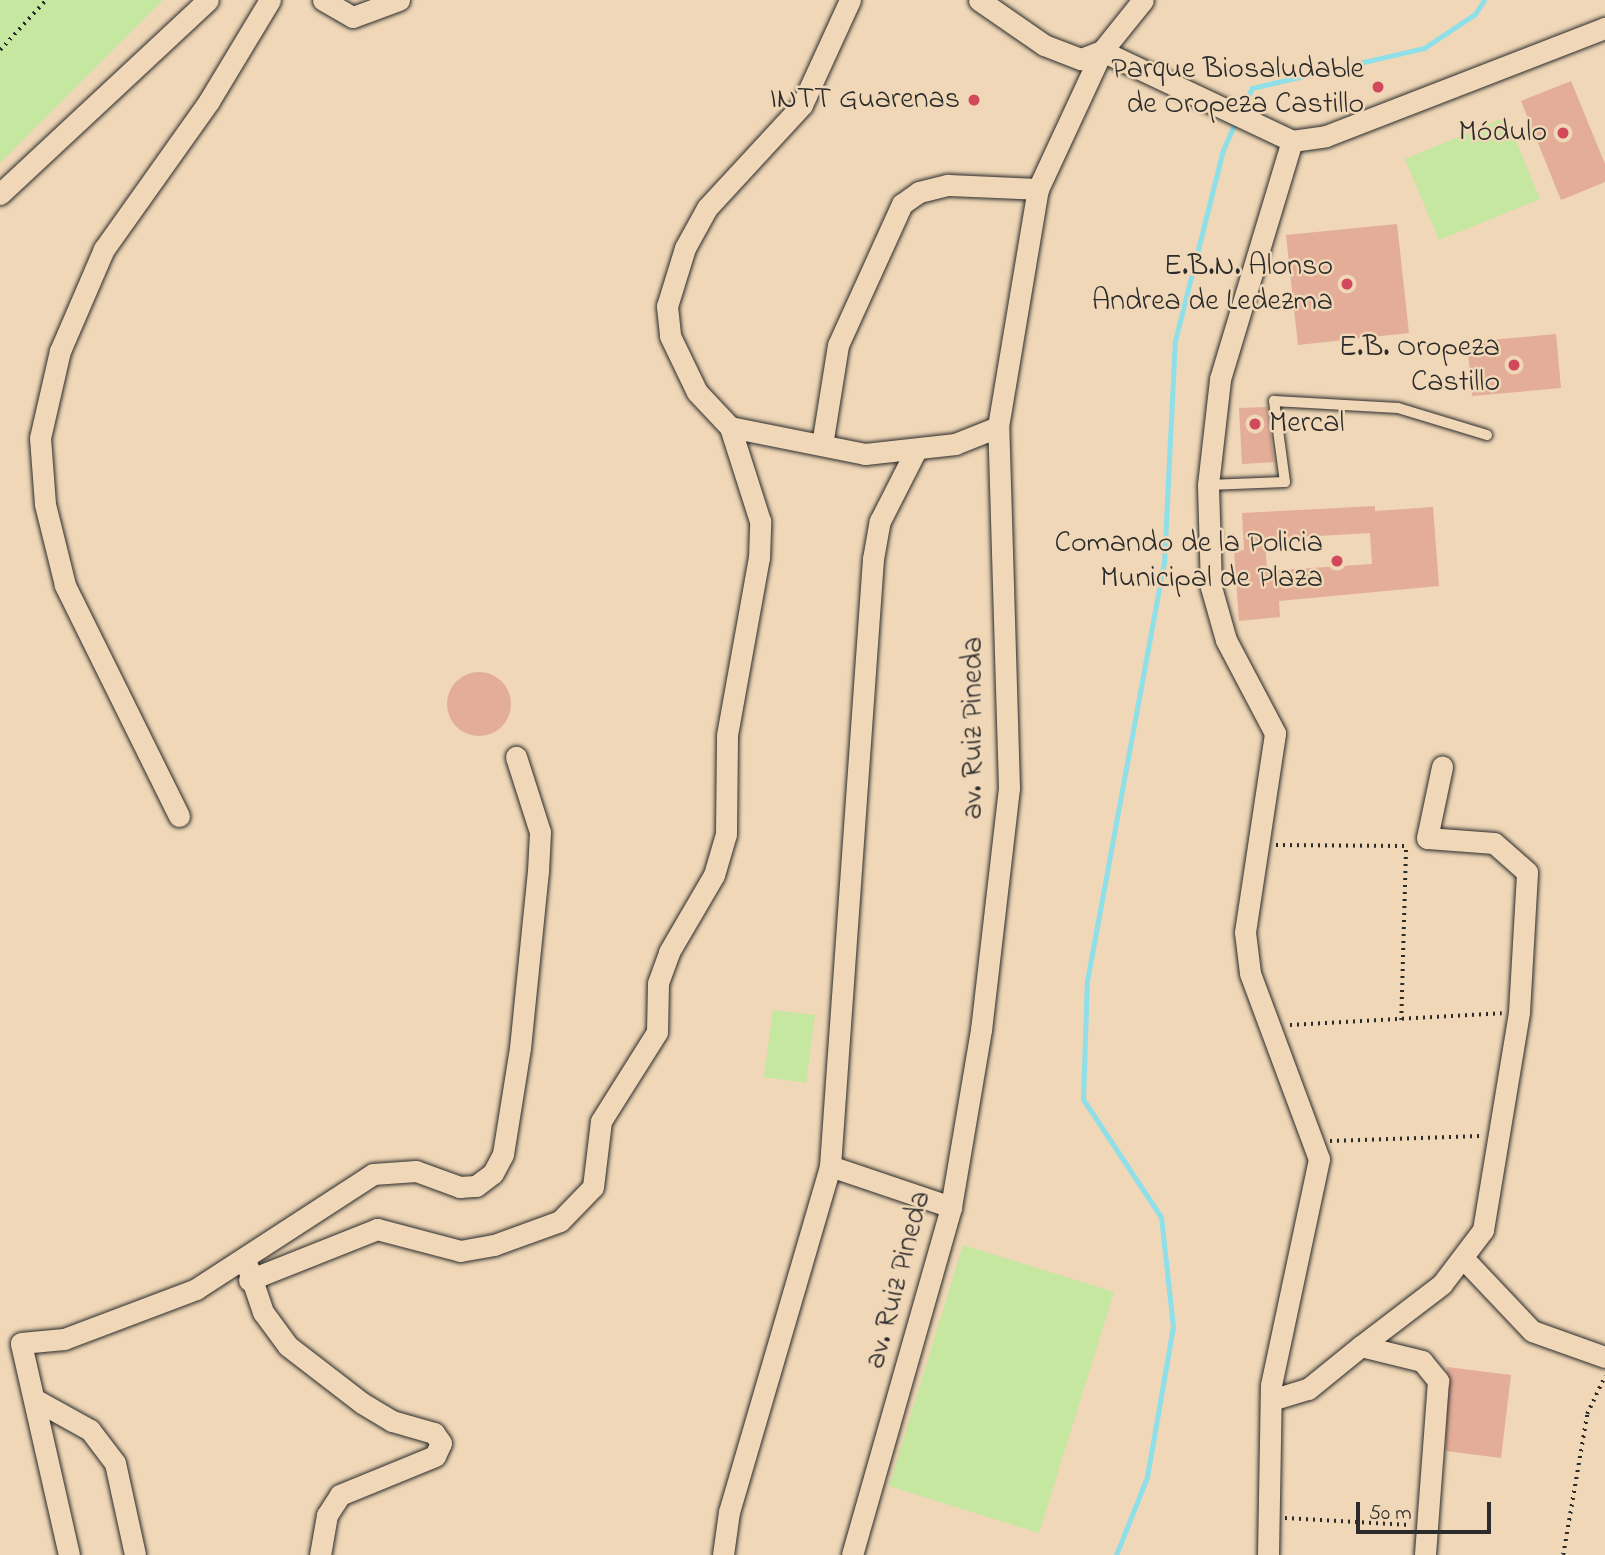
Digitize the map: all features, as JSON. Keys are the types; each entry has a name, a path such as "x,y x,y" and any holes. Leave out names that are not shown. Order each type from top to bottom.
{"street":[{"path":"0,194 208,0"},
{"path":"179,816 65,585 45,504 40,438 60,351 104,249 209,101 270,0"},
{"path":"323,0 352,17 399,0"},
{"path":"850,0 802,105 707,208 685,248 667,306 681,365 711,412 730,427 822,446 865,454 915,452 998,427"},
{"path":"979,0 1076,59 1102,51 1292,141 1326,136 1605,28"},
{"name":"av. Ruiz Pineda","path":"852,1555 951,1207 981,1030 1009,788 998,427 1038,189 1102,51 1143,0"},
{"path":"1268,1555 1271,1400 1319,1159 1266,1026 1245,932 1275,733 1226,640 1211,587 1208,485 1220,379 1292,141"},
{"path":"822,446 838,345 902,204 919,192 948,186 1038,189"},
{"path":"69,1555 21,1343 64,1339 247,1270 377,1229 450,1249 494,1245 559,1221 593,1186 601,1121 657,1032 658,983 668,953 714,875 726,834 729,715 759,558 760,521 730,427"},
{"path":"723,1555 726,1522 830,1166 873,559 880,521 915,452"},
{"path":"247,1270 373,1174 416,1171 460,1187 476,1186 493,1173 503,1154 520,1048 540,832 516,757"},
{"path":"1271,1400 1308,1389 1442,1284 1483,1230 1501,1135 1519,1012 1527,872 1494,843 1427,838 1442,767"},
{"path":"830,1166 951,1207"},
{"path":"1463,1258 1532,1331 1605,1357"},
{"path":"247,1270 288,1346 362,1403 391,1421 434,1433 441,1443 435,1456 340,1495 327,1516 320,1555"},
{"path":"1362,1346 1422,1361 1438,1381 1425,1555"},
{"path":"34,1399 90,1430 116,1462 135,1555"}],"lane":[{"path":"1208,485 1285,482 1274,401 1398,408 1488,435"}],"path":[{"path":"0,50 46,0"},
{"path":"1260,845 1406,846 1427,838"},
{"path":"1401,1020 1406,846"},
{"path":"1266,1026 1519,1012"},
{"path":"1314,1141 1501,1135"},
{"path":"1563,1555 1587,1414 1605,1376"},
{"path":"1269,1518 1426,1526"}],"green space":[{"path":"0,0 163,0 0,163"},
{"path":"1506,117 1540,199 1439,240 1405,159"},
{"path":"773,1010 815,1015 806,1083 764,1077"},
{"path":"963,1245 1114,1292 1039,1533 889,1486"}],"building":[{"name":"Módulo","path":"1571,81 1605,164 1605,182 1561,200 1521,101"},
{"name":"E.B.N. Alonso Andrea de Ledezma","path":"1397,224 1409,333 1298,345 1286,235"},
{"name":"E.B. Oropeza Castillo","path":"1556,334 1561,388 1472,396 1467,342"},
{"name":"Mercal","path":"1267,407 1274,462 1242,464 1239,408"},
{"path":"1375,506 1375,511 1433,507 1439,586 1279,601 1280,617 1239,621 1234,551 1244,550 1242,513","holes":["1370,533 1372,564 1267,571 1265,539"]},
{"path":"479,672 502,681 511,704 502,727 479,736 456,727 447,704 456,681"},
{"path":"1447,1367 1511,1375 1501,1458 1446,1451"}],"waterway":[{"path":"1242,110 1252,88 1424,48 1475,14 1484,0"},
{"path":"1116,1555 1147,1477 1173,1327 1161,1217 1083,1099 1087,981 1164,563 1175,341 1223,150 1237,119"}],"place":[{"name":"Parque Biosaludable de Oropeza Castillo","path":"1378,87"},
{"name":"INTT Guarenas","path":"974,100"},
{"name":"Módulo","path":"1563,133"},
{"name":"E.B.N. Alonso Andrea de Ledezma","path":"1347,284"},
{"name":"E.B. Oropeza Castillo","path":"1514,365"},
{"name":"Mercal","path":"1255,424"},
{"name":"Comando de la Policia Municipal de Plaza","path":"1337,561"}]}
